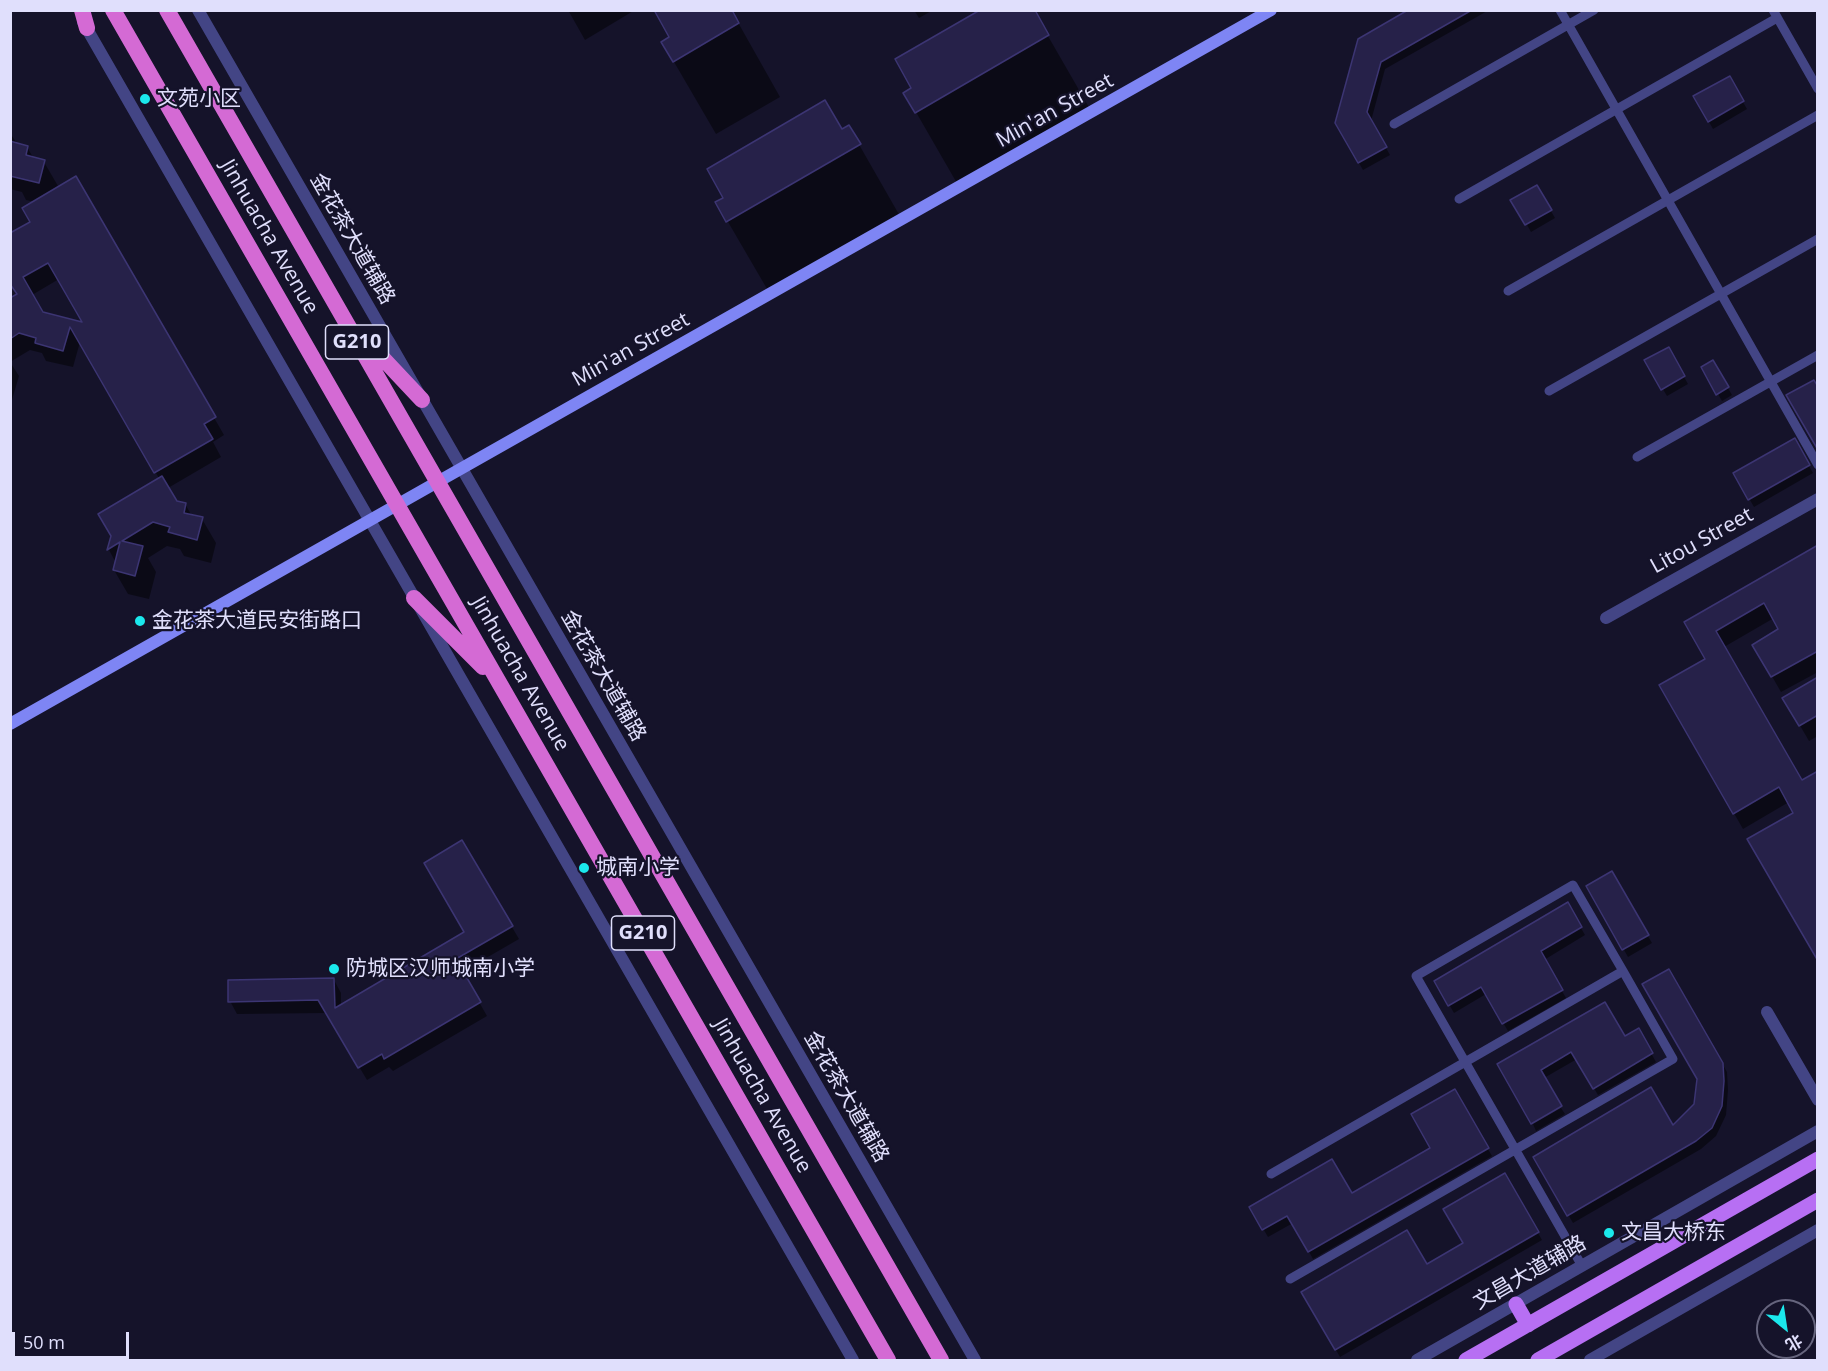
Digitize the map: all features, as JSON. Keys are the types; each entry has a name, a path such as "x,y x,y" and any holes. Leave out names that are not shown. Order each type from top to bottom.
{"highway":[{"path":"82,10 87,28"},
{"name":"Jinhuacha Avenue","path":"113,10 888,1360"},
{"name":"Jinhuacha Avenue","path":"167,10 941,1360"},
{"path":"340,313 422,400"},
{"path":"414,597 499,683"}],"main road":[{"name":"Min'an Street","path":"10,724 1271,10"},
{"path":"1466,1360 1818,1159"},
{"path":"1544,1359 1818,1200"},
{"path":"1516,1304 1528,1325"}],"street":[{"path":"77,10 853,1360"},
{"name":"金花茶大道辅路","path":"198,10 975,1360"},
{"name":"Litou Street","path":"1606,618 1818,499"},
{"path":"1767,1012 1818,1100"},
{"name":"文昌大道辅路","path":"1417,1360 1818,1131"},
{"path":"1590,1360 1818,1230"}],"lane":[{"path":"1560,10 1818,465"},
{"path":"1394,124 1594,10"},
{"path":"1459,199 1616,110 1775,14 1818,89"},
{"path":"1508,291 1818,115"},
{"path":"1549,391 1818,239"},
{"path":"1637,457 1818,355"},
{"path":"1290,1280 1515,1150 1673,1059 1573,885 1416,976 1515,1150 1582,1266"},
{"path":"1271,1174 1623,971"}],"building":[{"path":"654,10 732,10 739,23 673,62 661,42 669,37"},
{"path":"980,10 1035,10 1049,35 915,113 903,93 911,88 895,59"},
{"path":"1408,10 1472,10 1381,62 1367,112 1387,147 1358,163 1335,123 1358,39"},
{"path":"1730,76 1744,101 1708,122 1693,96"},
{"path":"825,100 842,129 849,125 861,144 726,222 715,202 723,198 707,169"},
{"path":"10,141 28,146 26,155 45,160 39,183 10,176"},
{"path":"76,176 216,417 204,424 213,439 154,473 70,327 63,351 35,343 36,338 19,333 10,339 10,298 17,294 10,284 10,233 30,222 22,208","holes":["48,263 82,322 43,312 23,277"]},
{"path":"1537,185 1552,210 1525,225 1510,200"},
{"path":"1669,347 1685,376 1661,390 1644,360"},
{"path":"1713,360 1729,387 1716,395 1701,367"},
{"path":"1814,380 1818,387 1818,450 1786,395"},
{"path":"1795,438 1810,465 1748,500 1733,473"},
{"path":"162,476 177,501 186,503 184,513 203,517 197,540 168,532 170,527 153,522 122,541 143,546 135,576 113,570 120,542 107,550 111,536 98,514"},
{"path":"1818,545 1818,651 1771,677 1752,645 1778,629 1764,603 1716,631 1802,780 1818,771 1818,961 1747,839 1793,813 1779,787 1733,814 1659,685 1705,659 1684,622"},
{"path":"1818,677 1818,715 1799,726 1782,698"},
{"path":"462,840 513,926 456,959 481,1002 384,1059 382,1054 358,1068 318,1000 228,1002 228,980 334,978 335,1008 464,932 424,863"},
{"path":"1612,871 1649,935 1622,950 1586,886"},
{"path":"1568,902 1582,927 1541,951 1563,990 1502,1024 1481,987 1448,1006 1434,981"},
{"path":"1669,969 1723,1063 1722,1106 1712,1128 1696,1141 1567,1216 1533,1157 1651,1087 1673,1125 1694,1104 1697,1079 1642,984"},
{"path":"1605,1002 1625,1036 1639,1028 1653,1053 1593,1089 1571,1052 1541,1070 1562,1106 1531,1124 1497,1064"},
{"path":"1455,1089 1489,1148 1308,1252 1287,1216 1262,1230 1249,1207 1332,1159 1352,1193 1430,1148 1411,1114"},
{"path":"1505,1173 1539,1232 1335,1350 1301,1292 1407,1230 1427,1264 1463,1243 1443,1209"}],"place":[{"name":"文苑小区","path":"145,99"},
{"name":"金花茶大道民安街路口","path":"140,621"},
{"name":"城南小学","path":"584,868"},
{"name":"防城区汉师城南小学","path":"334,969"},
{"name":"文昌大桥东","path":"1609,1233"}]}
